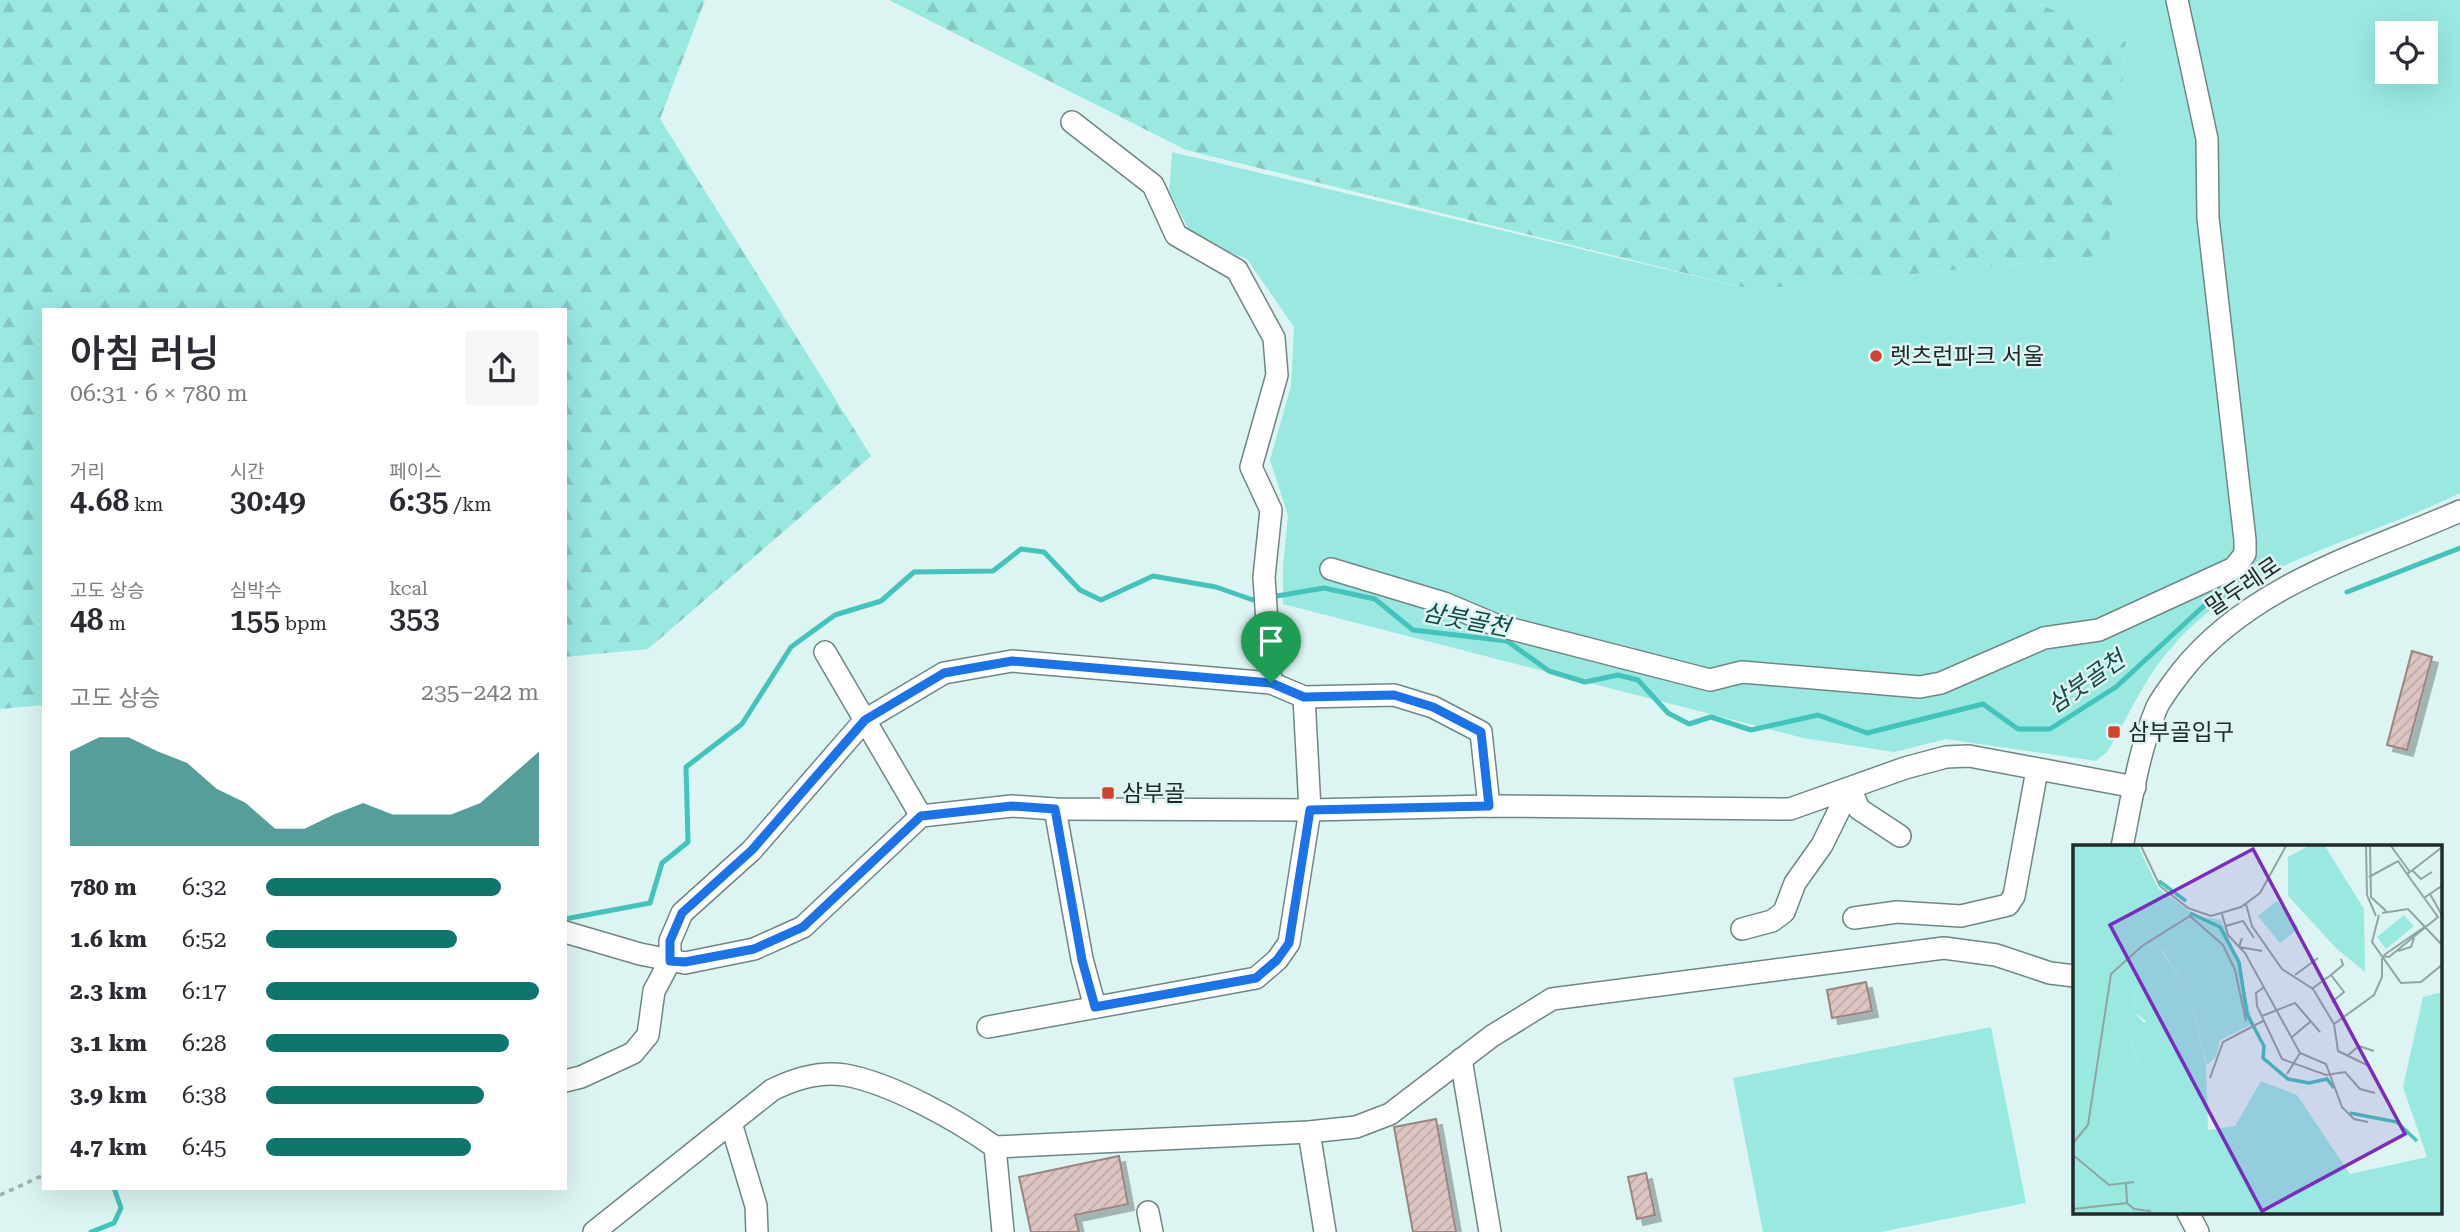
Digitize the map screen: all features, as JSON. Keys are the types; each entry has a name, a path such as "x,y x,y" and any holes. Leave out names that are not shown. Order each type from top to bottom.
{"street":[{"path":"1331,569 1444,603 1496,625 1710,680 1742,673 1920,687 1969,672 2044,638 2099,630 2234,568 2245,554 2245,540 2208,218 2207,139 2177,0"},
{"path":"1072,122 1153,185 1176,235 1237,270 1274,338 1277,375 1251,467 1271,510 1264,577 1271,683"},
{"name":"말두레로","path":"2122,845 2134,787 2157,707 2197,652 2225,626 2290,584 2370,547 2460,511"},
{"path":"825,652 921,816"},
{"path":"567,1080 580,1077 633,1053 648,1035 654,991 670,961 670,941 682,913 752,850 865,720 944,673 1012,661 1271,683 1304,697 1394,695 1433,707 1481,732 1489,806"},
{"path":"988,1027 1256,978 1277,960 1289,943 1310,810 1304,697"},
{"path":"567,933 670,961 685,962 754,949 803,927 921,816 1012,806 1055,809 1310,810 1489,806 1790,809 1905,768 1945,757 1969,756 2134,787"},
{"path":"1854,918 1897,912 1961,916 2008,905 2014,896 2037,770"},
{"path":"1850,789 1859,809 1900,836"},
{"path":"1742,929 1772,921 1784,912 1795,883 1822,845 1850,789"},
{"path":"1055,809 1082,960 1095,1007"},
{"path":"594,1232 772,1090 796,1078 845,1075 957,1119 995,1147 1308,1132 1356,1127 1390,1114 1461,1059 1552,999 1944,948 1996,955 2050,974 2073,976"},
{"path":"1461,1059 1490,1232"},
{"path":"731,1123 757,1206 757,1232"},
{"path":"1308,1132 1325,1232"},
{"path":"995,1147 1003,1232"},
{"path":"2189,1214 2198,1232"}],"path":[{"path":"0,1195 42,1176"}],"green space":[{"path":"0,0 705,0 660,119 871,456 648,649 567,657 567,308 42,308 42,705 0,709"},
{"path":"889,0 2031,0 2126,42 2109,255 1753,290 1186,150"},
{"name":"렛츠런파크 서울","path":"2031,0 2460,0 2460,493 2302,558 2229,596 2196,623 2165,655 2142,689 2107,752 2096,761 1946,739 1894,752 1803,738 1283,604 1283,565 1288,516 1270,460 1291,386 1294,327 1247,259 1194,239 1169,192 1172,152 1753,290 2108,255 2126,42"},
{"path":"1991,1027 2026,1203 1881,1232 1763,1232 1733,1078"}],"building":[{"path":"2412,651 2432,657 2407,750 2387,745"},
{"path":"1866,982 1872,1011 1832,1018 1827,990"},
{"path":"1436,1119 1456,1232 1413,1232 1394,1127"},
{"path":"1119,1156 1128,1204 1075,1215 1079,1232 1031,1232 1019,1177"},
{"path":"1646,1173 1655,1215 1637,1219 1628,1177"}],"waterway":[{"name":"삼붓골천","path":"2347,592 2460,548"},
{"name":"삼붓골천","path":"567,919 650,903 662,863 688,842 686,767 742,724 791,647 835,615 881,601 914,572 993,571 1021,549 1044,552 1080,590 1101,600 1153,576 1216,587 1253,600 1262,598"},
{"name":"삼붓골천","path":"1271,597 1324,588 1375,599 1413,630 1507,641 1549,671 1585,682 1618,675 1638,680 1668,713 1689,724 1711,717 1751,730 1818,715 1867,733 1983,704 2018,729 2050,729 2116,687 2207,603 2254,581"},
{"name":"삼붓골천","path":"91,1232 114,1223 121,1208 115,1190"}],"place":[{"name":"렛츠런파크 서울","path":"1876,356"},
{"name":"삼부골입구","path":"2114,732"},
{"name":"삼부골","path":"1108,793"}],"route":[{"path":"1012,661 1271,683 1304,697 1394,695 1433,707 1481,732 1489,806 1310,810 1289,943 1277,960 1256,978 1095,1007 1082,960 1055,809 1012,806 921,816 803,927 754,949 685,962 670,961 670,941 682,913 752,850 865,720 944,673 1012,661"}]}
